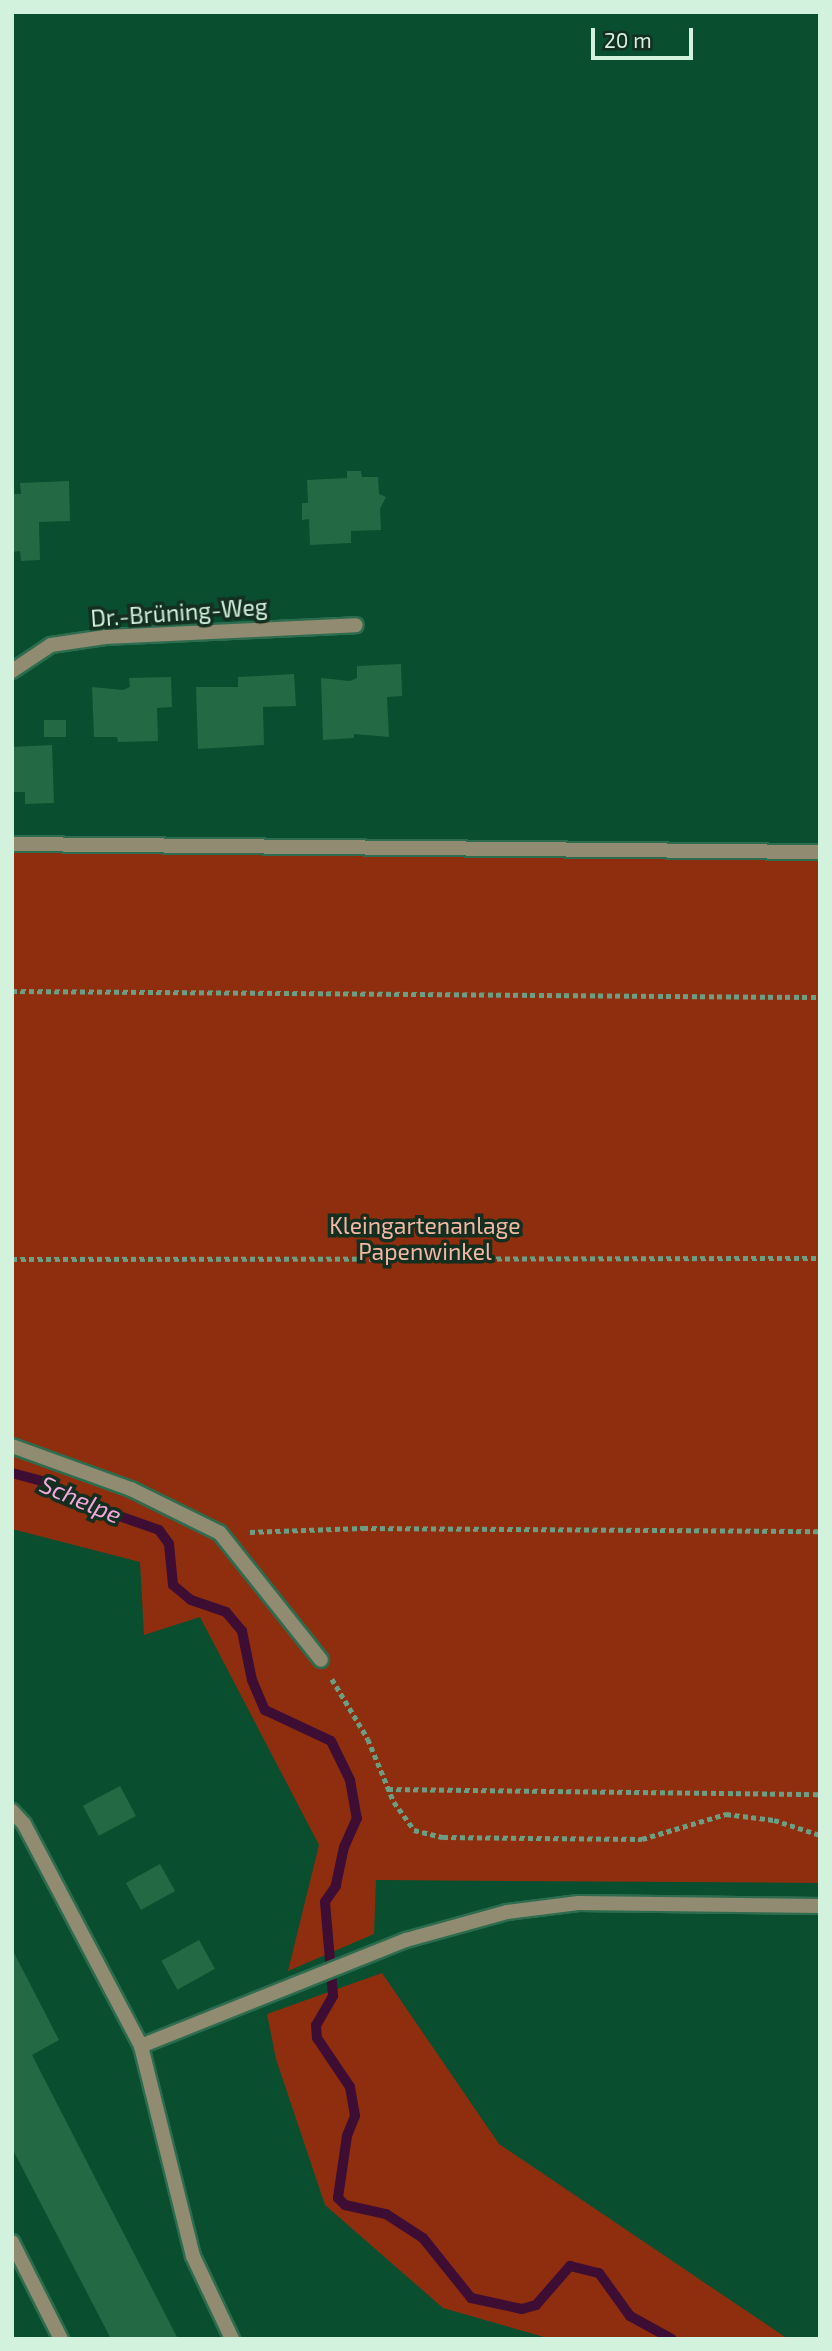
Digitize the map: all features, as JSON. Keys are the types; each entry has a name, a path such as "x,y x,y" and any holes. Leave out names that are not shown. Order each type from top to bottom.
{"street":[{"name":"Dr.-Brüning-Weg","path":"12,671 51,645 105,637 356,625"},
{"path":"12,844 820,852"},
{"path":"12,1446 131,1489 219,1534 321,1660"},
{"path":"12,1811 24,1824 141,2046 192,2256 232,2339"},
{"path":"141,2046 406,1940 496,1914 578,1903 820,1906"},
{"path":"12,2242 61,2339"}],"path":[{"path":"12,991 820,997"},
{"path":"12,1259 820,1258"},
{"path":"219,1534 363,1528 820,1531"},
{"path":"321,1660 368,1739 388,1789 414,1830 443,1837 642,1839 726,1814 774,1820 820,1835"},
{"path":"388,1789 820,1794"}],"green space":[{"name":"Kleingartenanlage Papenwinkel","path":"422,843 820,851 820,1883 376,1880 374,1934 288,1971 319,1845 200,1617 144,1635 140,1562 12,1529 12,852"},
{"path":"382,1973 499,2144 788,2339 551,2339 443,2308 325,2205 276,2059 267,2014"}],"building":[{"path":"347,471 361,471 362,477 378,477 379,494 386,497 380,509 381,530 351,531 351,543 310,545 309,519 302,520 302,503 308,503 307,480 347,478"},
{"path":"69,481 70,521 39,522 40,560 21,561 20,551 12,552 12,494 21,494 20,483"},
{"path":"401,664 402,696 387,697 389,737 354,734 354,738 323,740 321,678 350,681 357,678 357,666"},
{"path":"294,674 296,706 263,707 264,745 198,749 196,687 238,687 238,677"},
{"path":"171,677 172,707 157,708 158,741 118,742 117,737 94,737 92,687 123,690 130,687 129,678"},
{"path":"44,720 66,720 66,737 44,737"},
{"path":"52,745 54,803 25,804 25,792 12,792 12,747"},
{"path":"120,1786 136,1816 99,1836 83,1806"},
{"path":"160,1864 175,1891 141,1910 126,1883"},
{"path":"199,1940 215,1969 177,1990 161,1961"},
{"path":"12,1949 59,2040 32,2055 178,2339 111,2339 12,2148"}],"waterway":[{"name":"Schelpe","path":"12,1473 53,1484 71,1499 159,1530 169,1544 173,1585 191,1600 226,1612 242,1631 252,1680 265,1710 331,1741 350,1780 357,1818 344,1847 336,1886 325,1902 333,1996 316,2025 317,2038 350,2087 355,2116 347,2136 338,2198 345,2205 386,2214 423,2238 471,2298 522,2309 536,2305 570,2266 599,2273 630,2316 672,2339"}]}
